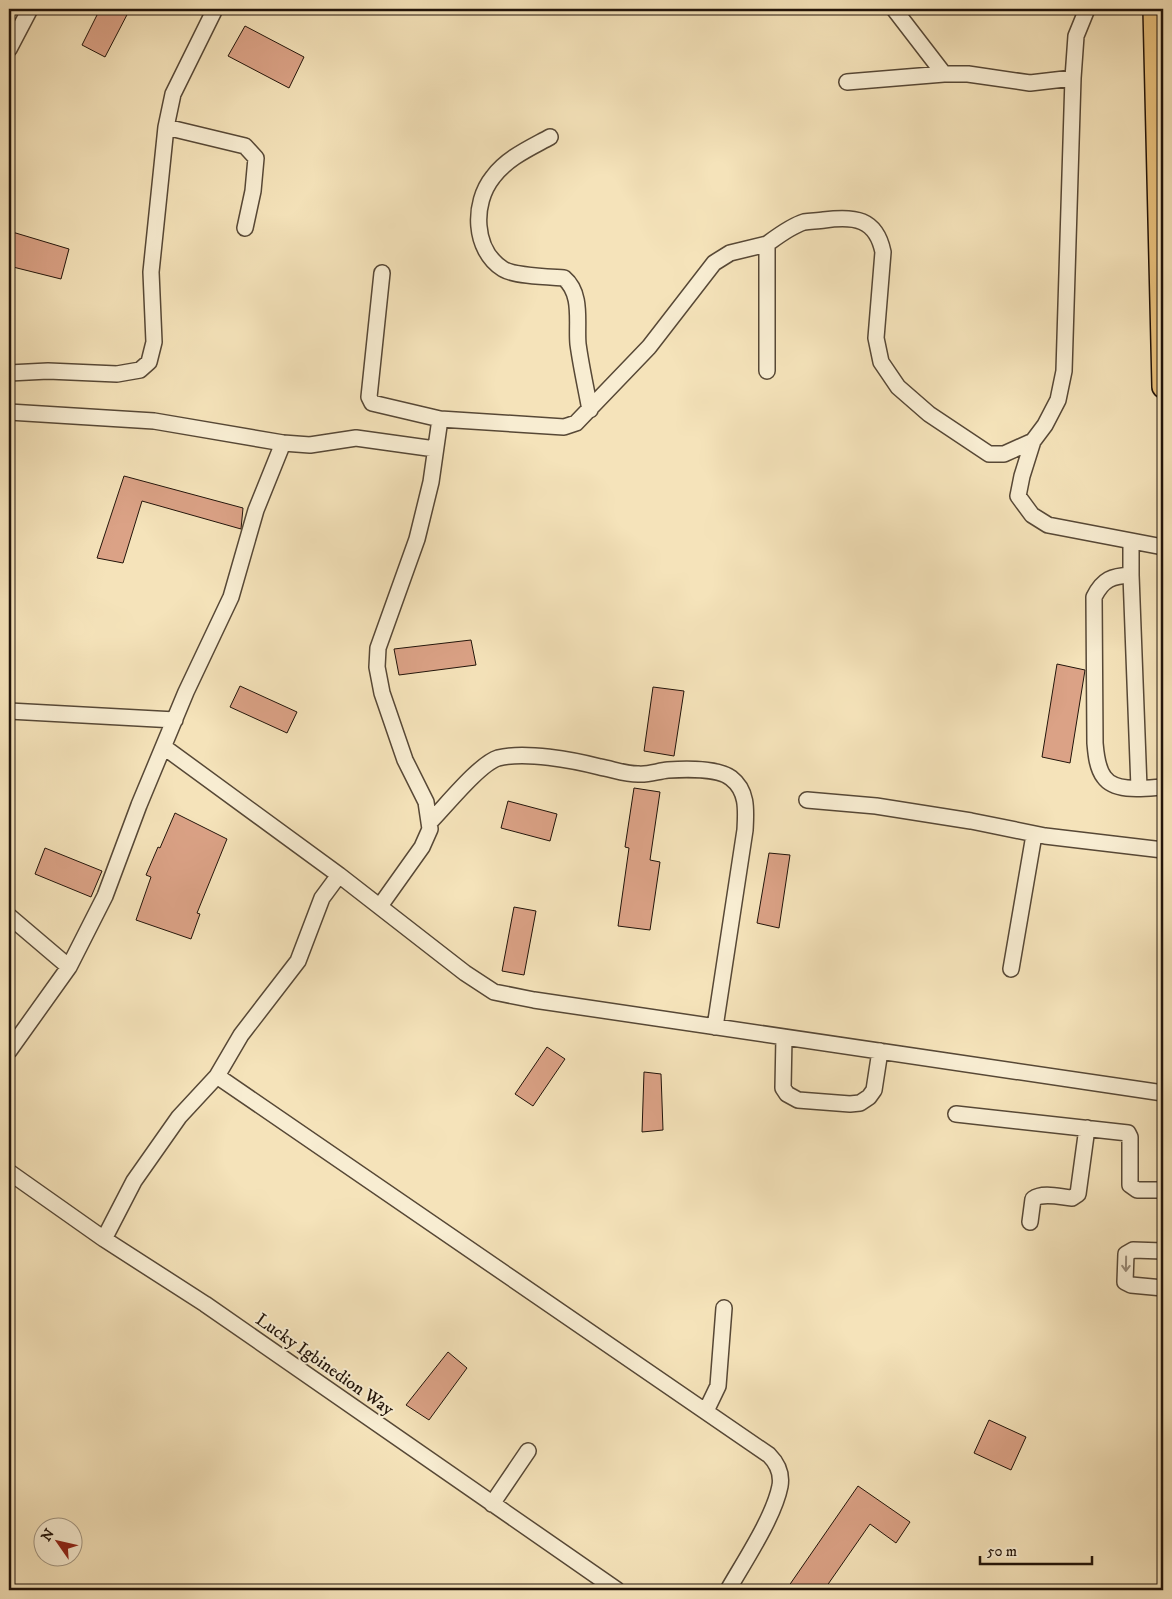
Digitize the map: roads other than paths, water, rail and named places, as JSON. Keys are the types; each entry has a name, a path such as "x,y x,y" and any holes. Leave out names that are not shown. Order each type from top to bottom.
{"highway":[{"path":"1154,9 1161,229 1163,387"}],"street":[{"path":"9,49 30,9"},
{"path":"9,373 48,371 117,374 140,370 149,362 154,342 151,272 166,127 173,94 215,9"},
{"path":"894,9 944,74"},
{"path":"1087,9 1076,36 1064,371 1058,400 1045,425 1033,441 1018,496 1032,515 1048,525 1163,547"},
{"path":"846,82 944,74 968,74 1030,83 1074,78"},
{"path":"166,127 245,146 256,158 253,191 245,228"},
{"path":"550,137 520,153 494,176 484,191 479,212 480,237 491,259 505,270 564,278 571,284 578,309 578,344 590,410"},
{"path":"382,273 369,397 372,403 440,419 564,427 576,423 590,410 649,348 714,263 730,253 767,244 782,233 804,223 857,218 875,231 880,239 883,252 876,338 882,362 898,387 929,414 989,454 1004,454 1033,441"},
{"path":"767,244 767,371"},
{"path":"9,412 154,421 283,443 310,445 356,438 435,449"},
{"path":"380,906 422,847 430,829 426,802 405,760 382,693 376,667 378,648 417,540 431,482 440,419"},
{"path":"9,1051 69,967 105,896 139,805 186,692 231,597 256,510 283,443"},
{"path":"1131,542 1139,788"},
{"path":"1131,575 1114,576 1100,586 1094,597 1095,743 1097,760 1104,777 1116,786 1139,788 1163,787"},
{"path":"9,711 175,720"},
{"path":"164,747 339,875 465,973 494,992 534,1000 1163,1093"},
{"path":"429,823 484,765 498,758 548,757 578,761 638,775 667,770 705,770 730,776 744,794 746,830 715,1027"},
{"path":"807,800 876,806 971,821 1034,835 1163,850"},
{"path":"1011,968 1034,835"},
{"path":"104,1239 134,1181 179,1117 217,1076 241,1035 298,961 322,898 339,875"},
{"path":"9,916 69,967"},
{"path":"784,1037 783,1088 787,1094 798,1100 860,1103 869,1097 874,1090 880,1051"},
{"path":"217,1076 706,1411 769,1455 778,1464 780,1485 770,1515 728,1590"},
{"path":"956,1114 1128,1133 1130,1137 1130,1185 1136,1190 1163,1190"},
{"path":"1030,1222 1033,1199 1037,1196 1072,1198 1078,1194 1087,1128"},
{"name":"Lucky Igbinedion Way","path":"9,1172 104,1239 205,1304 617,1590"},
{"path":"1163,1251 1130,1251 1126,1254 1125,1273 1125,1282 1128,1284 1163,1288"},
{"path":"706,1411 718,1386 724,1308"},
{"path":"492,1504 528,1451"}]}
